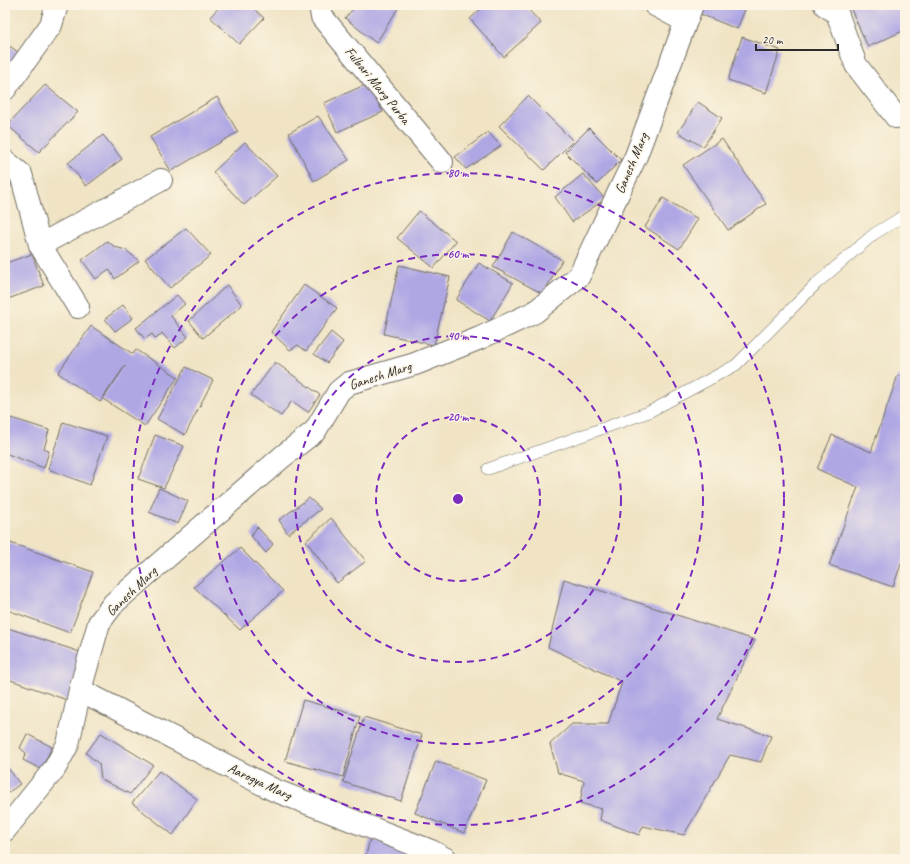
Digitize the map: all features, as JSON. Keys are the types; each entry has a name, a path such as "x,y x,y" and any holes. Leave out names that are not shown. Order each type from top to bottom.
{"street":[{"path":"5,89 51,25 57,5"},
{"name":"Fulbari Marg Purba","path":"320,5 322,17 442,162"},
{"path":"654,5 689,13"},
{"path":"825,5 837,13 856,65 896,117"},
{"name":"Ganesh Marg","path":"5,830 55,768 68,744 80,690 99,623 114,603 282,457 315,431 339,391 349,382 416,364 480,338 535,312 579,276 636,156 689,13"},
{"path":"5,161 21,174 40,245 78,306"},
{"path":"40,245 161,180"},
{"name":"Aarogya Marg","path":"80,690 274,790 431,851 446,859"}],"lane":[{"path":"488,469 649,412 736,365 817,283 874,234 905,214"}],"building":[{"path":"221,5 250,5 264,18 239,44 210,17"},
{"path":"350,5 395,5 399,7 376,43 345,18 353,9"},
{"path":"485,5 524,5 541,23 504,57 470,19"},
{"path":"704,5 747,5 737,29 700,14"},
{"path":"849,5 905,5 905,30 868,47"},
{"path":"742,37 780,50 766,93 728,80"},
{"path":"5,43 24,56 5,84"},
{"path":"367,84 383,112 337,132 324,103"},
{"path":"45,85 78,112 39,152 7,125"},
{"path":"528,96 573,141 544,170 499,126"},
{"path":"217,97 238,132 171,171 150,137"},
{"path":"698,102 722,118 703,147 678,132"},
{"path":"318,116 349,160 314,181 289,133"},
{"path":"589,128 621,160 597,184 565,152"},
{"path":"488,132 501,146 466,169 455,157"},
{"path":"103,135 122,159 86,186 68,163"},
{"path":"722,139 766,204 728,230 683,165"},
{"path":"245,142 277,176 244,205 213,172"},
{"path":"5,170 15,175 5,199"},
{"path":"583,174 605,199 572,222 555,197"},
{"path":"663,198 698,219 679,249 645,227"},
{"path":"419,211 456,241 434,268 397,238"},
{"path":"186,228 211,255 170,288 145,259"},
{"path":"513,232 562,260 543,294 493,267"},
{"path":"107,241 115,247 126,250 139,261 115,279 109,269 96,279 82,260"},
{"path":"32,254 44,286 5,300 5,262 6,263"},
{"path":"479,263 513,283 490,321 456,300"},
{"path":"399,265 450,277 434,345 384,334"},
{"path":"227,285 242,305 203,338 189,321"},
{"path":"304,285 337,308 306,351 298,345 290,350 271,332"},
{"path":"177,295 185,304 171,316 188,337 175,348 162,333 156,339 152,334 145,339 136,328"},
{"path":"123,305 133,318 115,331 105,319"},
{"path":"91,326 133,354 136,350 178,377 145,426 103,399 125,366 100,402 58,373"},
{"path":"331,332 343,342 327,363 314,354"},
{"path":"275,362 320,395 308,412 292,401 281,416 251,395"},
{"path":"186,367 213,380 185,435 157,419"},
{"path":"898,375 905,378 905,553 893,587 829,565 858,487 817,469 832,435 871,452"},
{"path":"11,418 49,430 44,449 49,451 44,468 5,453 5,435"},
{"path":"63,422 107,436 90,485 48,469"},
{"path":"155,435 184,446 164,488 138,479"},
{"path":"159,488 188,501 178,524 149,512"},
{"path":"309,498 321,509 288,534 279,520"},
{"path":"331,518 366,561 337,583 306,541"},
{"path":"257,527 273,544 266,553 251,536"},
{"path":"5,541 93,572 70,633 5,609"},
{"path":"240,548 283,591 240,630 194,587"},
{"path":"564,579 755,640 717,719 771,736 761,762 730,755 684,835 643,826 639,835 600,820 602,809 580,803 584,781 558,773 550,744 572,724 608,724 622,682 548,647"},
{"path":"5,627 83,653 67,700 5,678"},
{"path":"303,700 360,716 343,777 285,761"},
{"path":"364,717 422,735 401,801 343,782"},
{"path":"101,733 153,765 130,794 101,779 99,764 86,753"},
{"path":"27,734 52,747 41,769 23,760 26,753 20,748"},
{"path":"436,761 486,780 464,833 415,813"},
{"path":"5,764 20,784 5,795"},
{"path":"159,771 197,799 173,835 132,803"},
{"path":"370,839 439,859 365,859"}]}
